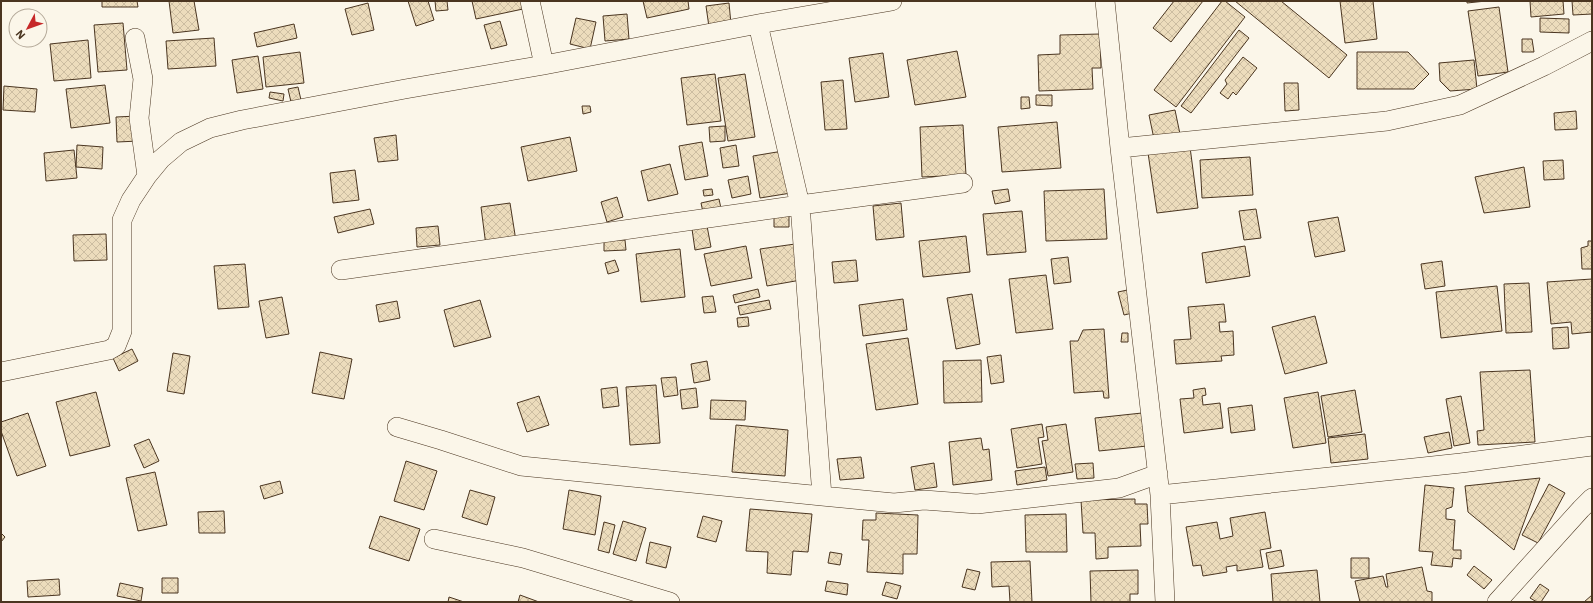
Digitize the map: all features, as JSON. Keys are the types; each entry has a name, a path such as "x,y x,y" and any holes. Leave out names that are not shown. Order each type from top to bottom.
{"street":[{"path":"530,1 544,65"},
{"path":"1,372 109,350 116,346 122,331 122,220 131,200 147,176 161,159 181,142 210,128 242,120 404,89 544,65 758,24 892,1"},
{"path":"1105,1 1120,148 1158,474 1165,602"},
{"path":"758,24 800,204 822,496"},
{"path":"135,38 143,79 139,118 147,176"},
{"path":"1120,148 1387,121 1460,105 1544,66 1592,41"},
{"path":"341,270 800,204 962,183"},
{"path":"397,427 521,466 870,502 894,503 924,500 977,504 1119,488 1158,474"},
{"path":"1160,495 1461,463 1592,446"},
{"path":"1497,602 1581,508 1592,498"},
{"path":"434,539 523,558 642,598 670,602"}],"building":[{"path":"102,1 137,1 138,7 102,7"},
{"path":"169,1 194,1 199,30 173,33"},
{"path":"408,1 428,1 434,20 416,26"},
{"path":"435,1 447,1 448,10 436,11"},
{"path":"472,1 521,1 523,9 476,19"},
{"path":"643,1 688,1 689,9 647,18"},
{"path":"1174,1 1203,1 1171,42 1153,28"},
{"path":"1222,1 1225,1 1245,17 1176,107 1154,90"},
{"path":"1235,1 1281,1 1347,55 1329,78"},
{"path":"1340,1 1373,1 1377,39 1345,43"},
{"path":"1467,1 1486,1 1467,3"},
{"path":"1530,1 1563,1 1564,14 1531,17"},
{"path":"1572,1 1592,1 1592,14 1573,15"},
{"path":"368,3 374,30 352,35 345,9"},
{"path":"729,3 731,24 709,27 706,6"},
{"path":"1499,7 1508,72 1478,76 1468,11"},
{"path":"627,14 629,39 605,41 603,16"},
{"path":"576,18 596,22 590,49 570,44"},
{"path":"1540,18 1569,19 1569,33 1540,32"},
{"path":"500,21 507,45 491,49 484,25"},
{"path":"123,23 127,70 98,72 94,25"},
{"path":"294,24 297,38 257,47 254,33"},
{"path":"1239,30 1249,38 1191,113 1181,106"},
{"path":"1100,34 1101,68 1092,68 1093,89 1039,91 1038,55 1060,54 1060,35"},
{"path":"214,38 216,66 168,69 166,41"},
{"path":"1522,39 1532,39 1534,52 1522,52"},
{"path":"88,40 91,78 54,81 50,44"},
{"path":"957,51 966,97 915,105 907,60"},
{"path":"300,52 304,83 266,87 263,57"},
{"path":"1357,52 1408,52 1429,74 1414,89 1357,89"},
{"path":"883,53 889,97 855,102 849,58"},
{"path":"258,56 263,89 237,93 232,60"},
{"path":"1243,57 1257,68 1236,95 1233,92 1228,99 1220,93 1227,84 1225,80"},
{"path":"1474,60 1477,89 1450,91 1440,81 1439,63"},
{"path":"715,74 721,121 687,125 681,78"},
{"path":"745,74 755,137 728,141 718,78"},
{"path":"843,80 847,129 825,130 821,82"},
{"path":"1284,83 1298,83 1299,110 1285,111"},
{"path":"105,85 110,123 71,128 66,89"},
{"path":"4,86 37,89 35,112 3,110"},
{"path":"298,87 301,100 291,102 288,89"},
{"path":"270,92 284,94 283,101 269,98"},
{"path":"1036,95 1052,95 1052,106 1036,105"},
{"path":"1021,97 1029,97 1030,108 1021,109"},
{"path":"582,106 590,106 591,112 583,114"},
{"path":"1175,110 1180,134 1154,139 1149,115"},
{"path":"1576,111 1577,129 1555,130 1554,113"},
{"path":"138,116 139,141 117,142 116,117"},
{"path":"1057,122 1061,168 1002,172 998,127"},
{"path":"963,125 966,175 922,177 920,127"},
{"path":"725,126 725,141 710,142 709,127"},
{"path":"396,135 398,160 378,162 374,138"},
{"path":"570,137 577,171 528,181 521,147"},
{"path":"702,142 708,176 685,180 679,146"},
{"path":"77,145 103,147 102,169 76,167"},
{"path":"736,145 739,166 723,168 720,148"},
{"path":"1190,147 1198,208 1157,213 1148,153"},
{"path":"74,150 77,178 46,181 44,153"},
{"path":"783,151 791,193 760,198 753,156"},
{"path":"1250,157 1253,195 1202,198 1200,160"},
{"path":"1563,160 1564,179 1544,180 1543,161"},
{"path":"670,164 678,194 648,201 641,171"},
{"path":"1524,167 1530,207 1484,213 1475,177"},
{"path":"355,170 359,200 333,203 330,173"},
{"path":"748,176 751,194 732,198 728,180"},
{"path":"712,189 713,195 704,196 703,190"},
{"path":"1008,189 1010,201 995,204 992,191"},
{"path":"1104,189 1107,239 1046,241 1044,191"},
{"path":"617,197 623,217 607,222 601,202"},
{"path":"719,199 722,213 704,217 701,203"},
{"path":"510,203 516,241 486,246 481,207"},
{"path":"901,203 904,237 876,240 873,206"},
{"path":"370,209 374,224 338,233 334,217"},
{"path":"1256,209 1261,238 1244,240 1239,211"},
{"path":"1022,211 1026,252 987,255 983,214"},
{"path":"774,215 789,215 789,227 774,227"},
{"path":"1338,217 1345,251 1315,257 1308,222"},
{"path":"438,226 440,245 417,247 416,228"},
{"path":"707,226 711,247 695,250 692,229"},
{"path":"106,234 107,260 74,261 73,235"},
{"path":"966,236 970,272 923,277 919,241"},
{"path":"604,240 625,240 626,250 604,251"},
{"path":"1588,241 1592,241 1592,269 1582,269 1581,248 1588,246"},
{"path":"795,244 801,280 767,286 760,249"},
{"path":"746,246 752,278 711,286 704,254"},
{"path":"1245,246 1250,276 1206,283 1202,253"},
{"path":"680,249 685,297 641,302 636,254"},
{"path":"1068,257 1071,282 1054,284 1051,259"},
{"path":"615,260 619,271 608,274 605,263"},
{"path":"856,260 858,281 834,283 832,262"},
{"path":"1442,261 1445,286 1425,289 1421,264"},
{"path":"245,264 249,307 218,309 214,266"},
{"path":"1046,275 1053,329 1016,333 1009,279"},
{"path":"1592,279 1592,332 1572,334 1571,322 1551,324 1547,282"},
{"path":"1529,283 1532,332 1506,333 1504,284"},
{"path":"1497,286 1502,331 1441,338 1436,292"},
{"path":"758,289 760,297 735,303 733,295"},
{"path":"1132,289 1137,312 1124,315 1118,292"},
{"path":"972,294 980,344 956,349 947,298"},
{"path":"713,296 716,312 704,313 702,297"},
{"path":"282,297 289,334 266,338 259,301"},
{"path":"903,299 907,330 863,336 859,305"},
{"path":"480,300 491,337 454,347 444,310"},
{"path":"769,300 771,309 740,315 738,306"},
{"path":"397,301 400,318 379,322 376,305"},
{"path":"1224,304 1226,322 1219,322 1220,332 1233,331 1234,355 1221,356 1222,361 1176,364 1174,340 1191,339 1188,307"},
{"path":"1315,316 1327,363 1285,374 1272,327"},
{"path":"748,317 749,326 738,327 737,318"},
{"path":"1568,327 1569,348 1553,349 1552,328"},
{"path":"1104,329 1109,398 1104,398 1103,391 1074,393 1070,341 1078,341 1083,330"},
{"path":"1122,333 1128,333 1128,342 1121,342"},
{"path":"908,338 918,404 876,410 866,344"},
{"path":"132,349 138,361 119,371 113,358"},
{"path":"320,352 352,359 344,399 312,393"},
{"path":"173,353 190,356 184,394 167,391"},
{"path":"1001,355 1004,382 991,384 987,357"},
{"path":"981,360 982,402 944,403 943,361"},
{"path":"707,361 710,380 694,383 691,364"},
{"path":"1530,370 1535,442 1478,445 1477,431 1484,430 1480,372"},
{"path":"676,377 678,395 664,397 661,378"},
{"path":"656,385 660,443 630,445 626,387"},
{"path":"617,387 619,406 603,408 601,389"},
{"path":"696,388 698,407 682,409 680,390"},
{"path":"1205,388 1206,395 1202,396 1203,405 1220,403 1223,428 1184,433 1180,399 1194,398 1193,390"},
{"path":"1355,390 1362,432 1328,437 1321,396"},
{"path":"96,392 110,446 70,456 56,402"},
{"path":"1318,392 1326,443 1293,448 1284,398"},
{"path":"539,396 549,425 527,432 517,403"},
{"path":"1461,396 1470,443 1454,446 1446,399"},
{"path":"711,400 746,401 745,420 710,419"},
{"path":"1252,405 1255,430 1231,433 1228,408"},
{"path":"28,413 46,466 17,476 1,431 1,422"},
{"path":"1142,413 1147,446 1099,451 1095,418"},
{"path":"1042,424 1044,437 1038,438 1042,464 1017,468 1011,429"},
{"path":"1066,424 1073,472 1048,476 1042,441 1048,440 1046,427"},
{"path":"736,425 788,430 785,476 732,472"},
{"path":"1449,432 1452,448 1428,453 1424,437"},
{"path":"1365,434 1368,459 1331,463 1328,438"},
{"path":"981,438 983,450 989,449 992,480 953,485 949,442"},
{"path":"149,439 159,461 144,468 134,445"},
{"path":"861,457 864,478 840,480 837,459"},
{"path":"406,461 437,471 424,510 394,501"},
{"path":"934,463 937,487 915,490 911,467"},
{"path":"1093,463 1094,478 1077,479 1075,464"},
{"path":"1045,467 1047,480 1017,485 1015,471"},
{"path":"155,472 167,525 138,531 126,478"},
{"path":"1540,478 1514,550 1468,512 1465,486"},
{"path":"280,481 283,493 264,499 260,486"},
{"path":"1549,484 1565,493 1538,543 1522,535"},
{"path":"1425,485 1454,488 1452,507 1446,509 1446,519 1455,520 1453,550 1461,550 1461,559 1453,558 1452,567 1431,565 1433,552 1419,551"},
{"path":"470,490 495,497 487,525 462,517"},
{"path":"569,490 601,496 595,535 563,529"},
{"path":"1135,499 1135,504 1147,504 1148,524 1140,524 1141,546 1108,547 1108,558 1096,559 1095,533 1083,533 1081,500"},
{"path":"750,509 812,514 808,552 793,551 791,575 767,573 768,552 746,551"},
{"path":"224,511 225,533 199,533 198,512"},
{"path":"1265,512 1271,548 1260,550 1263,567 1237,571 1237,565 1226,567 1227,572 1203,576 1201,565 1193,566 1186,527 1217,522 1220,539 1233,536 1230,518"},
{"path":"876,513 918,515 917,554 903,554 903,574 867,572 869,540 862,540 863,520 876,520"},
{"path":"1066,514 1067,552 1026,552 1025,515"},
{"path":"380,516 420,529 409,561 369,548"},
{"path":"703,516 722,521 716,542 697,537"},
{"path":"623,521 646,528 636,561 613,554"},
{"path":"604,522 615,525 609,553 598,550"},
{"path":"1,533 5,537 1,542"},
{"path":"650,542 671,547 666,568 646,563"},
{"path":"1281,550 1284,566 1269,569 1266,553"},
{"path":"830,552 842,554 840,565 828,563"},
{"path":"1351,558 1369,558 1369,578 1351,578"},
{"path":"1030,561 1032,602 1010,602 1009,586 992,587 991,562"},
{"path":"1474,566 1492,580 1484,589 1467,575"},
{"path":"1422,567 1427,591 1432,592 1432,602 1360,602 1355,581 1383,576 1386,587 1388,587 1386,574"},
{"path":"967,569 980,572 975,590 962,587"},
{"path":"1138,570 1138,594 1130,594 1130,602 1091,602 1090,571"},
{"path":"1317,570 1320,602 1273,602 1271,574"},
{"path":"162,578 178,578 178,593 162,593"},
{"path":"59,579 60,595 28,597 27,581"},
{"path":"827,581 848,584 847,595 825,591"},
{"path":"886,582 901,586 897,599 882,595"},
{"path":"120,583 143,588 141,601 117,596"},
{"path":"1540,584 1549,590 1541,602 1537,602 1530,598"},
{"path":"520,595 539,602 518,602"},
{"path":"1592,595 1592,602 1584,602"},
{"path":"449,597 464,602 448,602"}]}
